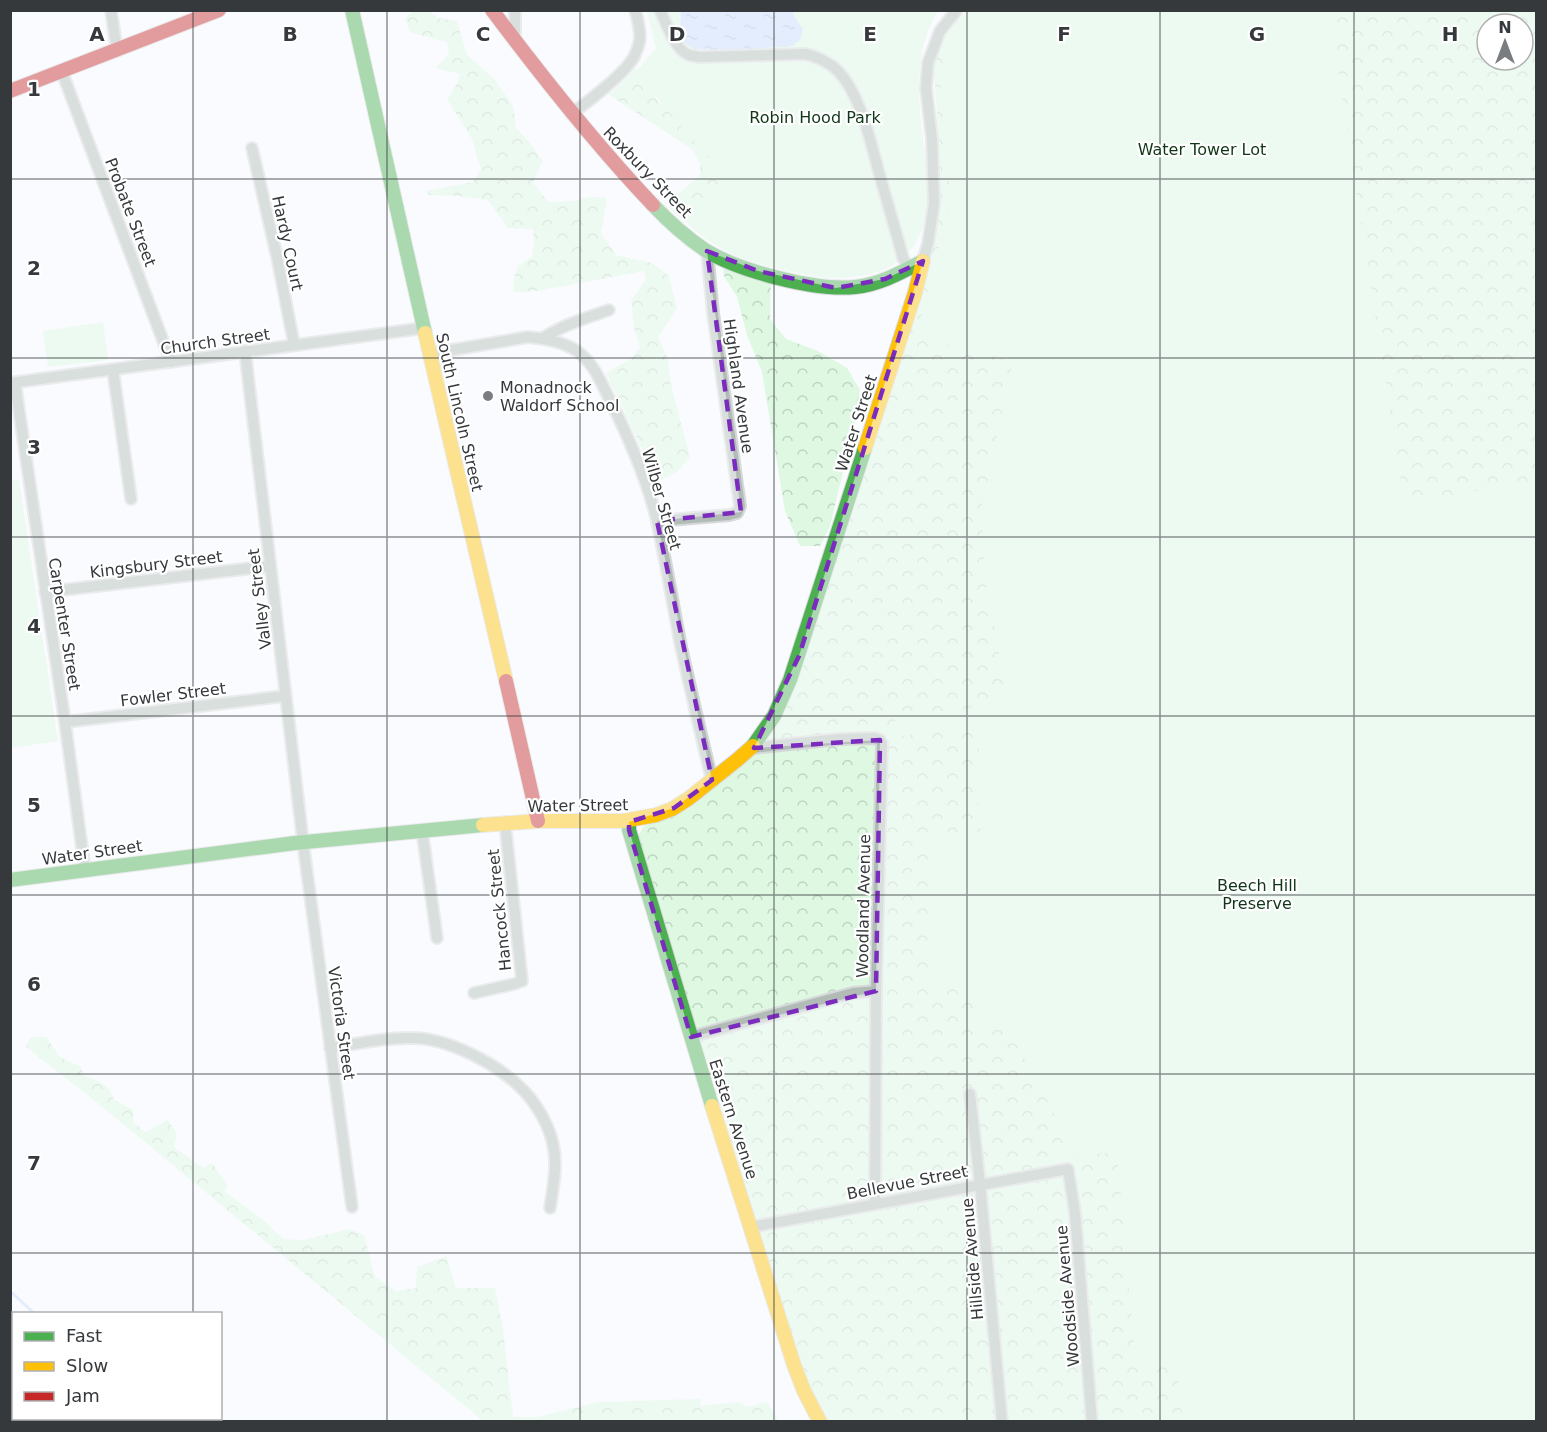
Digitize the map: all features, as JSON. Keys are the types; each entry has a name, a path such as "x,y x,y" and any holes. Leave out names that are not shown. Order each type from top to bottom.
{"street":[{"path":"111,10 117,51"},
{"path":"10,91 219,10"},
{"name":"South Lincoln Street","path":"352,10 429,354 538,821"},
{"name":"Roxbury Street","path":"492,10 571,114 650,202 674,226 707,251 725,260 758,271 798,282 836,288 870,284 923,261"},
{"path":"515,10 515,41"},
{"path":"571,114 628,66 635,56 640,40 635,10"},
{"path":"660,10 676,43 682,51 689,55 699,57 805,54 812,55 838,71 863,116 903,258 909,268"},
{"path":"923,261 934,204 932,139 926,88 928,63 940,31 957,10"},
{"name":"Probate Street","path":"62,72 171,362"},
{"name":"Hardy Court","path":"252,148 294,344"},
{"name":"Highland Avenue","path":"657,521 727,516 737,513 740,506 713,313 707,251"},
{"name":"Water Street","path":"10,880 199,854 422,830 538,821 629,822 674,808 688,800 751,748 774,716 786,690 799,656 915,293 923,261"},
{"path":"543,338 575,322 609,310"},
{"name":"Church Street","path":"13,383 424,328"},
{"name":"Wilber Street","path":"429,354 528,337 543,338 570,347 589,363 601,382 633,449 657,521 682,649 712,780"},
{"name":"Valley Street","path":"245,351 303,842"},
{"path":"113,370 131,499"},
{"name":"Carpenter Street","path":"13,383 65,722 85,870"},
{"name":"Kingsbury Street","path":"45,592 270,566"},
{"name":"Fowler Street","path":"65,722 285,696"},
{"name":"Woodland Avenue","path":"751,748 839,739 874,738 880,740 882,744 876,991 875,1204"},
{"name":"Eastern Avenue","path":"629,822 632,841 691,1036 794,1365 820,1422"},
{"name":"Hancock Street","path":"474,993 522,981 505,823"},
{"path":"422,830 437,938"},
{"name":"Victoria Street","path":"303,842 352,1207"},
{"path":"691,1036 853,993 876,991"},
{"path":"330,1048 413,1038 439,1041 475,1055 502,1073 525,1092 548,1129 556,1161 550,1208"},
{"name":"Hillside Avenue","path":"969,1094 980,1184 1002,1422"},
{"name":"Bellevue Street","path":"751,1227 1068,1169"},
{"name":"Woodside Avenue","path":"1068,1169 1075,1213 1092,1422"}],"highlighted area":[{"path":"707,251 758,271 836,288 885,279 923,261 799,656 754,748 880,740 876,991 691,1037 629,830 629,822 674,808 712,780 657,521 741,512"}],"green space":[{"path":"413,11 429,11 438,18 457,21 467,55 495,80 513,106 516,128 543,161 533,182 548,202 574,201 591,197 607,198 601,233 616,255 652,263 669,276 677,309 658,337 668,359 671,385 690,457 676,473 656,482 606,373 631,359 640,347 634,328 631,301 646,279 644,271 538,291 513,292 518,266 532,257 533,229 508,228 488,200 429,195 425,191 473,182 481,169 472,139 447,99 457,84 460,74 436,68 449,54 447,42 410,32 405,18"},
{"name":"Robin Hood Park","path":"647,11 938,11 925,39 919,79 928,196 919,237 909,252 895,264 877,272 855,277 819,277 747,260 711,242 688,224 730,181 635,73 656,48"},
{"name":"Beech Hill Preserve","path":"966,11 1329,11 1404,504 1536,480 1536,1421 1183,1421 1177,1366 1136,1369 1117,1152 1067,1158 1056,1117 1007,1025 974,1022 974,987 929,985 932,838 981,839 976,777 983,756 967,726 897,737 891,742 892,721 1004,703 1003,677 986,586 981,511 1013,363 979,351 917,339 948,210 949,184 941,84 944,60 952,36"},
{"name":"Water Tower Lot","path":"967,11 1536,11 1536,1421 827,1421 805,1380 737,1168 639,843 639,834 644,826 671,818 691,807 749,757 773,727 921,288 936,228 937,114 933,63 946,33"},
{"path":"636,68 660,104 733,150 738,257 707,240 670,209 670,201 700,175 700,164 692,149 609,95"},
{"path":"723,265 771,282 770,319 786,339 818,351 847,368 860,390 857,414 830,526 820,546 800,546 785,511 762,372 747,335 737,297 724,276"},
{"path":"103,322 108,360 48,367 43,331"},
{"path":"19,480 58,741 11,748 10,481"},
{"path":"30,1037 46,1037 60,1057 81,1067 84,1076 99,1081 110,1090 114,1100 133,1110 134,1123 145,1132 168,1120 177,1134 174,1147 203,1168 212,1163 227,1185 225,1192 263,1220 283,1239 303,1240 350,1229 364,1235 375,1277 396,1291 416,1288 417,1267 446,1256 456,1288 495,1288 503,1329 513,1417 537,1417 599,1402 700,1399 701,1406 738,1402 747,1407 767,1402 779,1421 483,1421 94,1100 26,1047"}],"water":[{"path":"681,10 793,11 803,29 800,40 792,46 738,50 694,49 682,39"}],"waterway":[{"path":"10,1291 33,1312"}],"traffic: fast":[{"path":"352,10 425,333"},
{"path":"653,205 671,223 705,250 737,265 799,283 838,287 864,286 890,277 923,261"},
{"path":"753,746 774,716 790,680 865,448"},
{"path":"629,822 629,830 712,1106"},
{"path":"10,880 295,843 483,825"}],"traffic: slow":[{"path":"865,448 915,293 923,261"},
{"path":"425,333 506,681"},
{"path":"483,825 538,821 623,821 656,815 688,799 753,746"},
{"path":"712,1106 794,1365 820,1422"}],"traffic: jam":[{"path":"10,91 219,10"},
{"path":"492,10 570,110 653,205"},
{"path":"506,681 538,821"}],"place":[{"name":"Monadnock Waldorf School","path":"488,396"}]}
